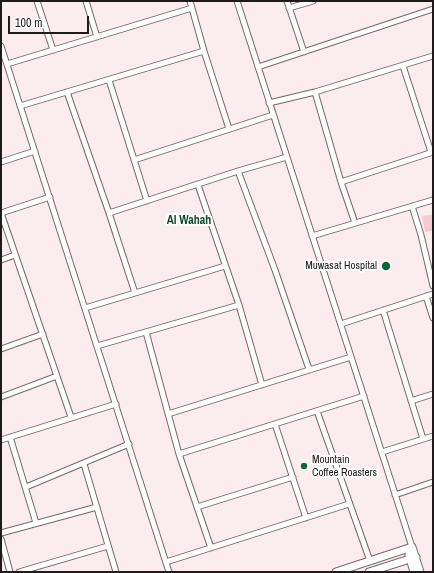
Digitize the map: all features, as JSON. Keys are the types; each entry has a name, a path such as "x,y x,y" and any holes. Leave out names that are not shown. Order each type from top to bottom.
{"street":[{"path":"37,1 53,50"},
{"path":"86,1 97,37"},
{"path":"190,1 229,129"},
{"path":"237,1 382,452 413,558 420,572"},
{"path":"287,1 304,52"},
{"path":"289,8 313,1"},
{"path":"7,64 192,8"},
{"path":"258,67 432,11"},
{"path":"1,46 169,572"},
{"path":"20,106 204,51"},
{"path":"269,103 315,92 433,56"},
{"path":"341,182 432,152 403,66"},
{"path":"109,80 147,201"},
{"path":"67,92 110,213 135,293"},
{"path":"315,92 341,182 355,223"},
{"path":"134,160 273,115"},
{"path":"1,162 35,151"},
{"path":"110,213 238,171 287,157"},
{"path":"238,171 275,270 309,369"},
{"path":"198,185 239,305 262,385"},
{"path":"50,197 1,213 71,417"},
{"path":"312,236 433,200"},
{"path":"412,206 421,235 433,286"},
{"path":"1,260 16,255"},
{"path":"85,308 225,266"},
{"path":"341,324 433,294"},
{"path":"426,296 433,318"},
{"path":"97,346 239,305"},
{"path":"383,310 423,439"},
{"path":"146,332 179,454 211,548"},
{"path":"1,349 43,334"},
{"path":"168,414 351,357"},
{"path":"1,397 57,376"},
{"path":"411,401 433,394"},
{"path":"179,454 364,396"},
{"path":"1,440 116,404"},
{"path":"317,411 370,561"},
{"path":"275,424 306,518"},
{"path":"382,452 433,436"},
{"path":"10,437 36,523"},
{"path":"26,487 129,444"},
{"path":"84,464 116,572"},
{"path":"197,507 292,477"},
{"path":"395,495 433,482"},
{"path":"166,562 349,504"},
{"path":"1,533 97,507"},
{"path":"1,539 10,572"},
{"path":"19,572 108,546"},
{"path":"336,572 410,548"},
{"path":"369,572 413,558"},
{"path":"413,558 414,572"}],"shaded area":[{"path":"433,214 433,231 425,232 422,216"}],"place":[{"name":"Muwasat Hospital","path":"386,266"},
{"name":"Mountain Coffee Roasters","path":"304,466"}],"district":[{"name":"Al Wahah","path":"189,221"}]}
